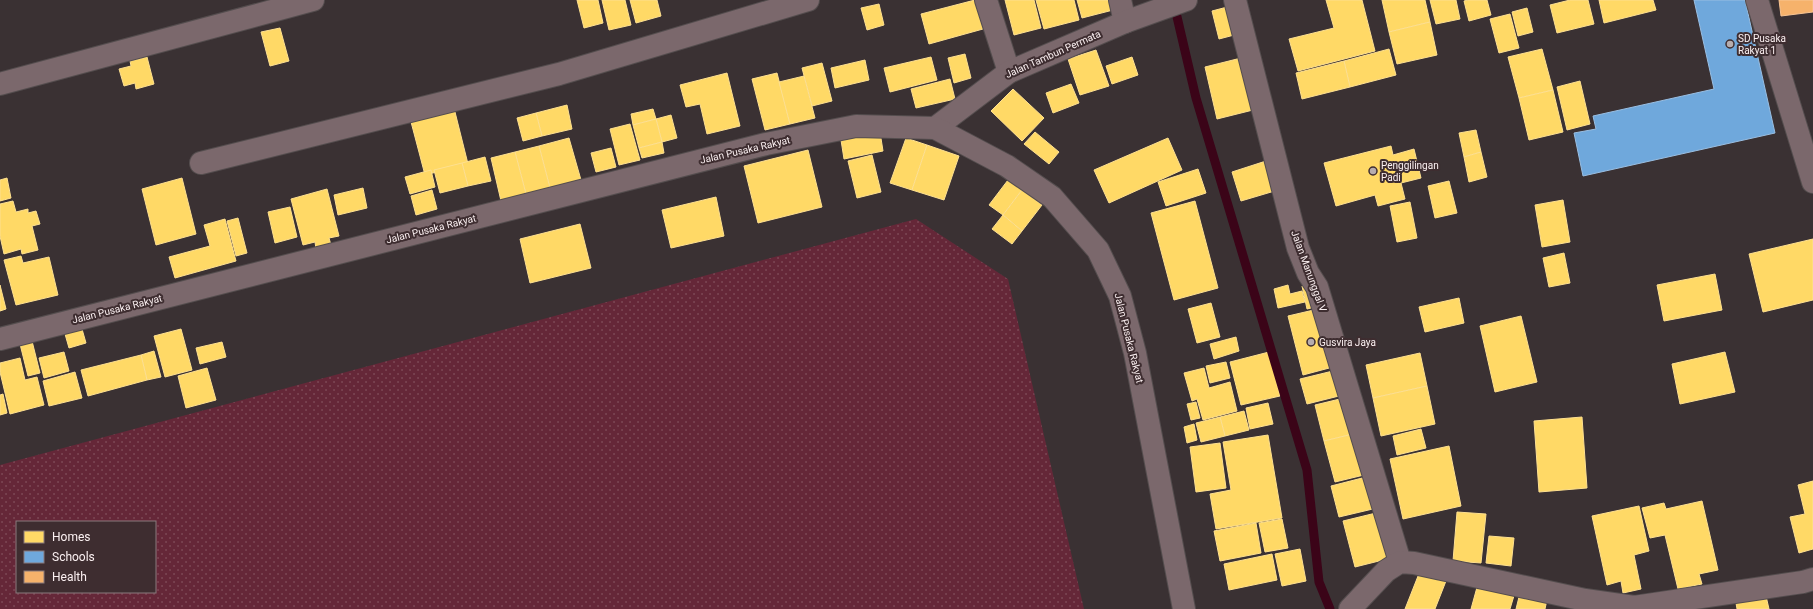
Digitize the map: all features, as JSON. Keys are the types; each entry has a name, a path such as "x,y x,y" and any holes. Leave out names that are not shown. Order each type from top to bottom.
{"street":[{"path":"0,84 313,0"},
{"path":"202,163 559,74 808,0"},
{"path":"986,0 1009,72"},
{"path":"1120,0 1131,20"},
{"name":"Jalan Tambun Permata","path":"935,128 1009,72 1131,20 1186,0"},
{"name":"Jalan Manunggal V","path":"1235,0 1298,248 1308,273 1317,287 1400,562"},
{"path":"1757,0 1813,182"},
{"name":"Jalan Pusaka Rakyat","path":"0,339 766,144 856,126 935,128 1007,166 1052,197 1098,250 1120,296 1135,353 1184,609"},
{"path":"1350,609 1386,571 1400,562 1421,565 1585,600 1634,607 1803,582 1813,579"}],"shaded area":[{"path":"916,219 1008,279 1084,609 0,609 0,465"}],"building: Homes":[{"path":"577,0 598,0 603,23 584,28"},
{"path":"602,0 625,0 631,25 609,30"},
{"path":"630,0 657,0 661,16 636,23"},
{"path":"975,0 983,29 929,44 921,14"},
{"path":"1005,0 1034,0 1041,28 1014,35"},
{"path":"1036,0 1074,0 1079,20 1044,29"},
{"path":"1077,0 1115,0 1117,9 1082,18"},
{"path":"1326,0 1362,0 1375,51 1298,71 1289,39 1334,28"},
{"path":"1382,0 1425,0 1430,22 1389,32"},
{"path":"1430,0 1456,0 1460,19 1436,24"},
{"path":"1487,0 1491,15 1469,21 1464,1"},
{"path":"1570,0 1588,0 1594,24 1557,33 1550,5"},
{"path":"1599,0 1653,0 1656,10 1604,23"},
{"path":"879,4 884,25 867,30 861,8"},
{"path":"1231,6 1238,34 1219,39 1212,11"},
{"path":"1527,8 1533,32 1518,36 1512,12"},
{"path":"1510,14 1519,48 1499,53 1490,19"},
{"path":"1430,22 1437,55 1397,64 1389,32"},
{"path":"280,28 289,61 270,66 261,32"},
{"path":"1389,49 1396,75 1350,87 1344,61"},
{"path":"1542,49 1553,90 1519,98 1508,57"},
{"path":"1096,50 1109,86 1080,95 1068,59"},
{"path":"965,54 971,78 954,83 948,58"},
{"path":"147,57 154,84 136,89 135,83 124,86 119,69 131,66 130,61"},
{"path":"931,57 937,80 890,92 884,68"},
{"path":"1132,57 1138,75 1112,84 1106,66"},
{"path":"1245,57 1257,109 1217,119 1205,67"},
{"path":"865,60 869,80 835,88 831,68"},
{"path":"1344,61 1350,87 1302,99 1296,73"},
{"path":"822,63 832,101 812,106 802,68"},
{"path":"727,73 740,126 707,134 700,104 686,107 680,85"},
{"path":"777,73 790,124 765,130 752,79"},
{"path":"804,76 815,118 790,124 779,82"},
{"path":"950,79 955,99 916,108 911,89"},
{"path":"1580,81 1590,124 1567,130 1557,87"},
{"path":"1071,84 1079,103 1053,113 1046,93"},
{"path":"1013,89 1044,118 1022,141 991,111"},
{"path":"1553,90 1563,132 1529,140 1519,98"},
{"path":"567,105 572,129 542,136 536,113"},
{"path":"454,108 468,164 425,175 410,118"},
{"path":"653,109 656,119 633,125 631,114"},
{"path":"536,113 542,136 523,141 517,118"},
{"path":"671,115 677,138 662,142 656,119"},
{"path":"656,119 662,142 639,148 633,125"},
{"path":"630,124 640,160 619,165 610,129"},
{"path":"1476,130 1481,152 1464,157 1459,133"},
{"path":"880,132 883,151 844,159 841,140"},
{"path":"1035,132 1059,152 1049,164 1024,144"},
{"path":"569,138 581,180 550,188 539,146"},
{"path":"906,138 927,145 912,190 890,183"},
{"path":"1168,138 1182,170 1109,203 1094,170"},
{"path":"662,142 664,153 642,158 639,148"},
{"path":"927,145 959,156 944,200 912,190"},
{"path":"539,146 550,188 526,194 515,152"},
{"name":"Penggilingan Padi","path":"1391,146 1393,155 1414,149 1421,178 1401,183 1405,199 1378,206 1375,195 1336,206 1324,163"},
{"path":"611,148 616,167 596,172 591,153"},
{"path":"808,150 822,207 758,223 744,166"},
{"path":"515,152 526,194 501,201 491,158"},
{"path":"1481,152 1487,177 1469,182 1464,157"},
{"path":"872,155 881,192 857,198 848,161"},
{"path":"485,157 491,181 468,186 462,163"},
{"path":"1269,160 1278,190 1241,201 1232,172"},
{"path":"462,163 468,186 440,193 434,170"},
{"path":"1198,169 1206,193 1166,206 1158,182"},
{"path":"431,170 435,187 410,194 405,177"},
{"path":"7,178 11,198 0,201 0,180"},
{"path":"182,178 196,234 156,245 142,189"},
{"path":"1008,180 1022,190 1003,215 989,205"},
{"path":"1449,181 1457,213 1435,218 1428,186"},
{"path":"363,188 367,208 338,215 334,195"},
{"path":"327,189 339,236 329,238 331,245 316,249 315,242 303,245 291,199"},
{"path":"432,190 437,209 416,215 411,196"},
{"path":"1022,190 1042,205 1022,231 1003,215"},
{"path":"716,197 724,236 671,248 662,210"},
{"path":"1563,200 1570,242 1542,247 1535,205"},
{"path":"13,201 16,212 28,209 28,213 36,211 40,224 32,226 38,250 22,254 21,249 4,254 0,236 0,204"},
{"path":"1195,201 1218,288 1174,300 1151,213"},
{"path":"1410,202 1417,238 1397,242 1390,206"},
{"path":"290,207 297,237 275,243 268,212"},
{"path":"1003,215 1022,231 1012,244 992,229"},
{"path":"238,218 247,253 236,256 227,221"},
{"path":"225,219 236,261 175,278 169,257 210,246 204,225"},
{"path":"580,224 591,268 530,283 520,239"},
{"path":"1813,239 1813,300 1763,312 1749,254"},
{"path":"1564,253 1570,283 1549,287 1543,258"},
{"path":"21,256 23,263 49,257 58,295 16,305 4,260"},
{"path":"1715,274 1722,310 1664,321 1657,285"},
{"path":"1313,284 1319,306 1307,309 1302,286"},
{"path":"0,285 6,309 0,311"},
{"path":"1288,285 1290,294 1302,291 1305,302 1278,308 1274,289"},
{"path":"1459,298 1464,323 1425,332 1419,307"},
{"path":"1211,303 1220,337 1197,343 1188,309"},
{"name":"Gusvira Jaya","path":"1318,309 1333,367 1303,375 1288,316"},
{"path":"1521,316 1537,382 1495,392 1480,326"},
{"path":"82,329 86,343 69,348 65,334"},
{"path":"181,329 192,370 165,377 154,336"},
{"path":"1236,337 1239,351 1214,359 1210,344"},
{"path":"32,341 40,373 28,376 20,344"},
{"path":"222,342 226,357 200,364 196,348"},
{"path":"154,351 161,377 147,380 141,355"},
{"path":"64,352 69,371 44,378 39,358"},
{"path":"1269,352 1280,396 1241,405 1230,362"},
{"path":"1725,352 1735,392 1680,404 1672,364"},
{"path":"1420,353 1427,386 1373,398 1366,365"},
{"path":"141,355 147,380 88,396 81,370"},
{"path":"20,358 25,380 37,377 44,405 10,414 0,372 0,363"},
{"path":"1226,362 1230,378 1210,383 1206,366"},
{"path":"207,368 216,400 186,408 178,376"},
{"path":"1204,368 1209,388 1230,382 1237,411 1203,420 1197,399 1192,401 1184,373"},
{"path":"1341,369 1347,394 1307,404 1300,379"},
{"path":"75,372 82,398 49,406 43,381"},
{"path":"1427,386 1435,424 1381,436 1373,398"},
{"path":"3,394 7,413 0,415 0,395"},
{"path":"1344,398 1353,434 1324,441 1315,405"},
{"path":"1196,402 1200,418 1191,420 1187,404"},
{"path":"1268,403 1273,424 1250,429 1246,408"},
{"path":"1244,411 1249,430 1225,436 1220,417"},
{"path":"1220,417 1225,436 1201,442 1196,423"},
{"path":"1582,417 1587,488 1539,492 1534,421"},
{"path":"1194,424 1197,440 1187,443 1184,427"},
{"path":"1421,429 1426,448 1397,455 1393,436"},
{"path":"1353,434 1364,475 1335,482 1324,441"},
{"path":"1268,435 1282,518 1216,529 1210,494 1231,490 1223,442"},
{"path":"1220,443 1226,488 1196,492 1190,447"},
{"path":"1449,446 1461,506 1403,519 1390,459"},
{"path":"1370,476 1377,508 1339,517 1331,486"},
{"path":"1813,481 1813,549 1799,553 1790,517 1805,514 1798,485"},
{"path":"1702,501 1718,570 1699,574 1702,584 1678,589 1665,535 1650,538 1642,508 1664,503 1666,509"},
{"path":"1639,506 1649,551 1634,555 1641,589 1623,593 1621,581 1607,585 1592,516"},
{"path":"1380,512 1391,558 1355,567 1343,521"},
{"path":"1457,512 1486,514 1481,563 1453,561"},
{"path":"1282,519 1288,548 1265,552 1259,523"},
{"path":"1256,523 1261,553 1220,561 1214,531"},
{"path":"1489,536 1514,538 1511,566 1486,563"},
{"path":"1300,549 1306,581 1282,586 1275,554"},
{"path":"1272,554 1277,580 1229,590 1224,564"},
{"path":"1420,571 1446,581 1435,609 1405,609"},
{"path":"1479,580 1516,589 1510,609 1471,609"},
{"path":"1521,589 1548,595 1545,609 1516,609"},
{"path":"1766,596 1769,609 1737,609 1736,603"}],"building: Schools":[{"name":"SD Pusaka Rakyat 1","path":"1694,0 1745,0 1775,133 1583,176 1574,133 1596,129 1593,116 1714,89"}],"building: Health":[{"path":"1779,0 1813,0 1813,12 1781,16"}],"waterway":[{"path":"1174,4 1196,98 1307,470 1319,582 1330,609"}],"place":[{"name":"SD Pusaka Rakyat 1","path":"1730,44"},
{"name":"Penggilingan Padi","path":"1373,171"},
{"name":"Gusvira Jaya","path":"1311,342"}]}
